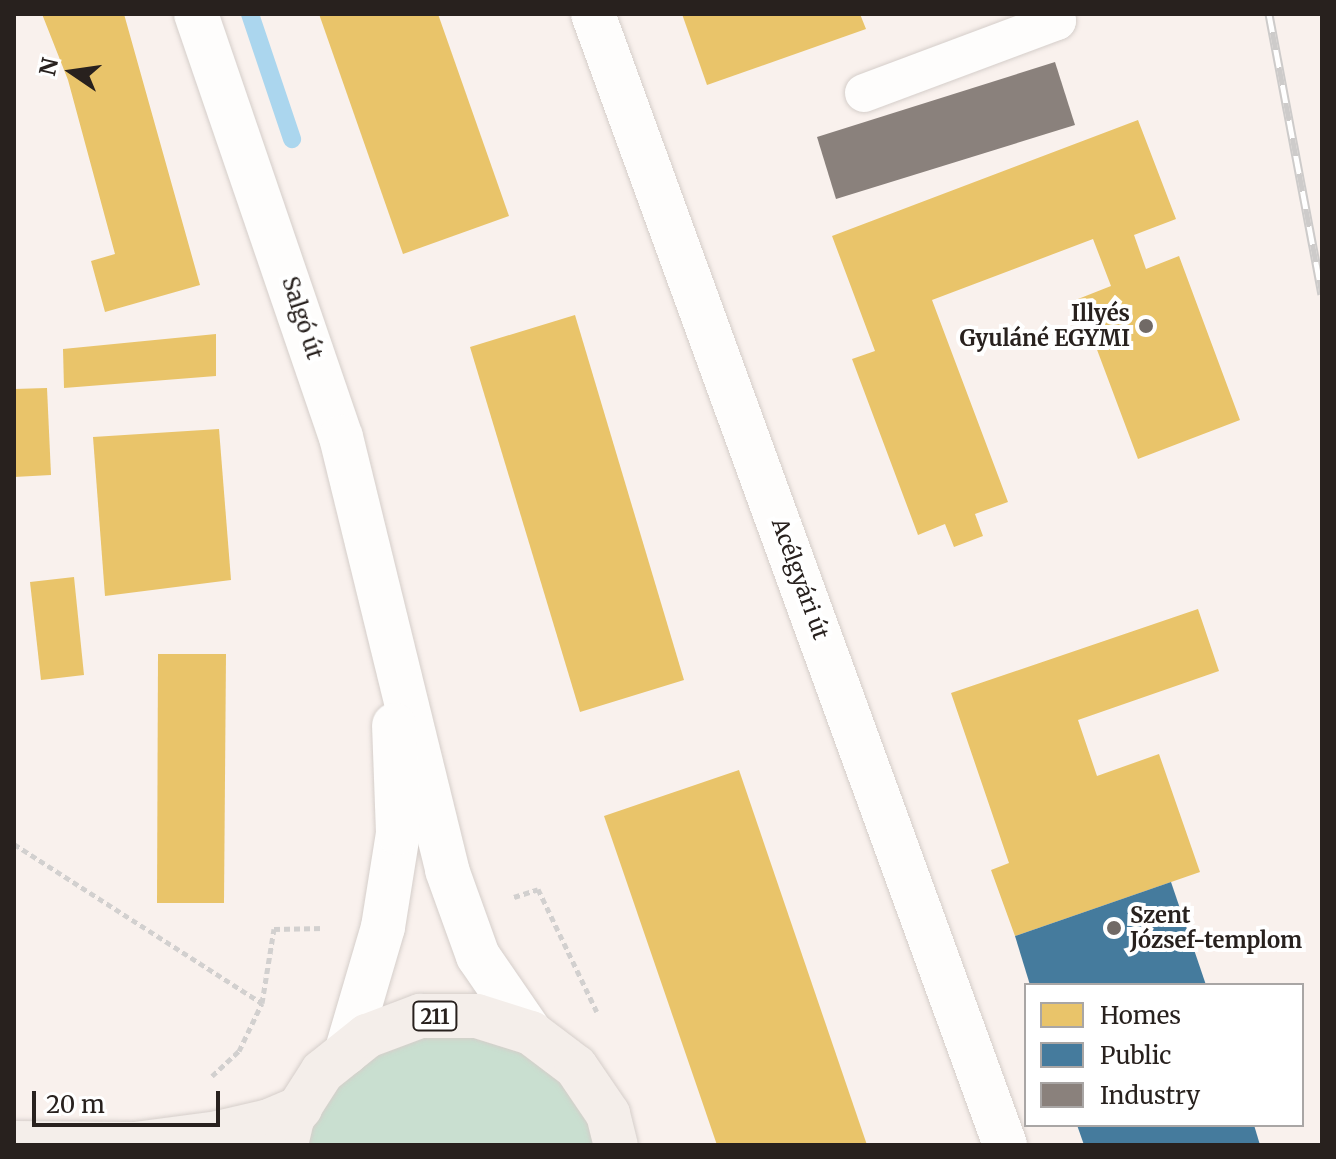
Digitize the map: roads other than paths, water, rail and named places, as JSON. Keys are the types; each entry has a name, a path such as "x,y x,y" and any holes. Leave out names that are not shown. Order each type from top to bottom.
{"main road":[{"name":"Salgó út","path":"196,14 341,437 390,627"},
{"name":"Acélgyári út","path":"593,14 1005,1145"},
{"path":"390,627 447,870 478,956 531,1033"},
{"path":"346,1053 383,927 398,833 390,627"},
{"name":"211","path":"14,1143 135,1144 293,1126 322,1072 367,1036 420,1016 477,1016 531,1033 576,1067 608,1114 616,1145"}],"lane":[{"path":"864,93 1057,21 1054,14"}],"waterway":[{"path":"250,14 292,139"}],"railway":[{"path":"1269,14 1322,294"}],"place":[{"name":"Illyés Gyuláné EGYMI","path":"1146,326"},
{"name":"Szent József-templom","path":"1114,928"}]}
